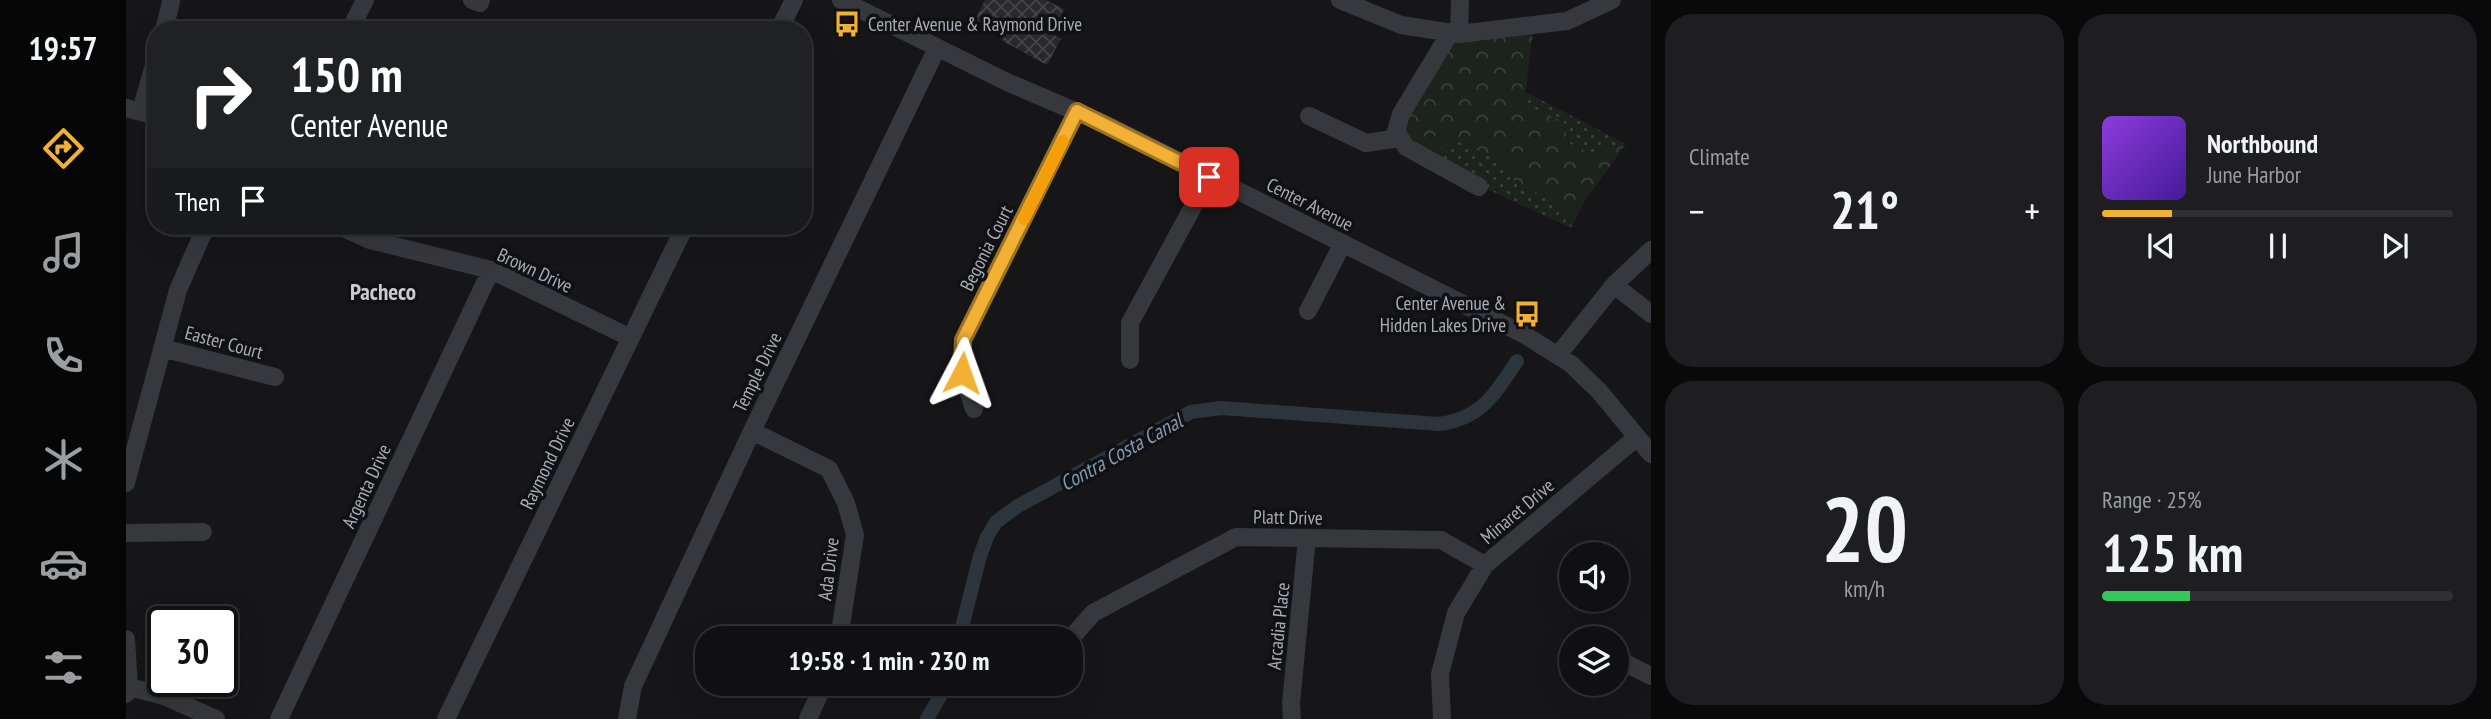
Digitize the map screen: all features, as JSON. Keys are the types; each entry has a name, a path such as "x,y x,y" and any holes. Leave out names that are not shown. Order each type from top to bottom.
{"street":[{"path":"354,21 365,0"},
{"path":"472,0 480,3 481,0"},
{"path":"784,21 794,0"},
{"name":"Center Avenue","path":"841,0 1007,82 1077,111 1525,335 1558,355 1603,395 1651,454"},
{"path":"1340,0 1402,25 1454,34 1567,21 1612,0"},
{"path":"1460,0 1454,34 1401,114 1396,131 1406,147 1479,187"},
{"path":"166,21 171,2"},
{"name":"Temple Drive","path":"627,719 633,686 752,431 937,48"},
{"path":"141,112 147,90"},
{"name":"Begonia Court","path":"974,409 962,373 963,340 1077,111"},
{"path":"1308,116 1366,143 1401,138"},
{"path":"1130,360 1130,323 1209,177"},
{"path":"126,483 178,290 202,235"},
{"name":"Brown Drive","path":"359,235 491,271 631,338"},
{"name":"Raymond Drive","path":"446,719 681,235"},
{"path":"1308,311 1343,243"},
{"path":"1558,355 1614,285 1651,250"},
{"name":"Argenta Drive","path":"279,719 491,271"},
{"path":"1614,285 1651,314"},
{"name":"Easter Court","path":"162,348 275,377"},
{"name":"Ada Drive","path":"752,431 829,469 846,503 855,536 841,626"},
{"name":"Minaret Drive","path":"1442,719 1440,674 1456,613 1485,565 1637,437"},
{"path":"126,533 202,533"},
{"name":"Platt Drive","path":"1082,626 1093,613 1236,537 1441,540 1485,565"},
{"name":"Arcadia Place","path":"1292,719 1291,703 1307,538"},
{"path":"126,639 128,691 164,696 216,719"},
{"path":"1629,665 1651,676"},
{"path":"808,719 819,696"}],"green space":[{"path":"1534,25 1524,104 1564,122 1568,143 1589,152 1626,144 1585,201 1571,228 1553,201 1514,181 1505,163 1451,138 1432,163 1406,147 1401,114 1450,33"},
{"path":"1526,92 1626,144 1589,153 1568,143 1523,104"},
{"path":"1451,138 1505,163 1514,181 1553,201 1571,228 1432,163"}],"building":[{"path":"985,0 1046,0 1064,9 1052,34 1061,39 1047,65 1001,40 1004,35 975,20"}],"waterway":[{"name":"Contra Costa Canal","path":"962,626 980,556 996,522 1018,506 1191,412 1221,408 1439,424 1466,417 1486,403 1517,361"},
{"name":"Contra Costa Canal","path":"927,719 940,696"}],"slow traffic":[{"path":"1024,219 1063,141"}],"place":[{"name":"Center Avenue & Raymond Drive","path":"847,24"},
{"name":"Center Avenue & Hidden Lakes Drive","path":"1527,314"}],"district":[{"name":"Pacheco","path":"383,291"}],"route":[{"path":"962,373 963,340 1077,111 1209,177"}]}
